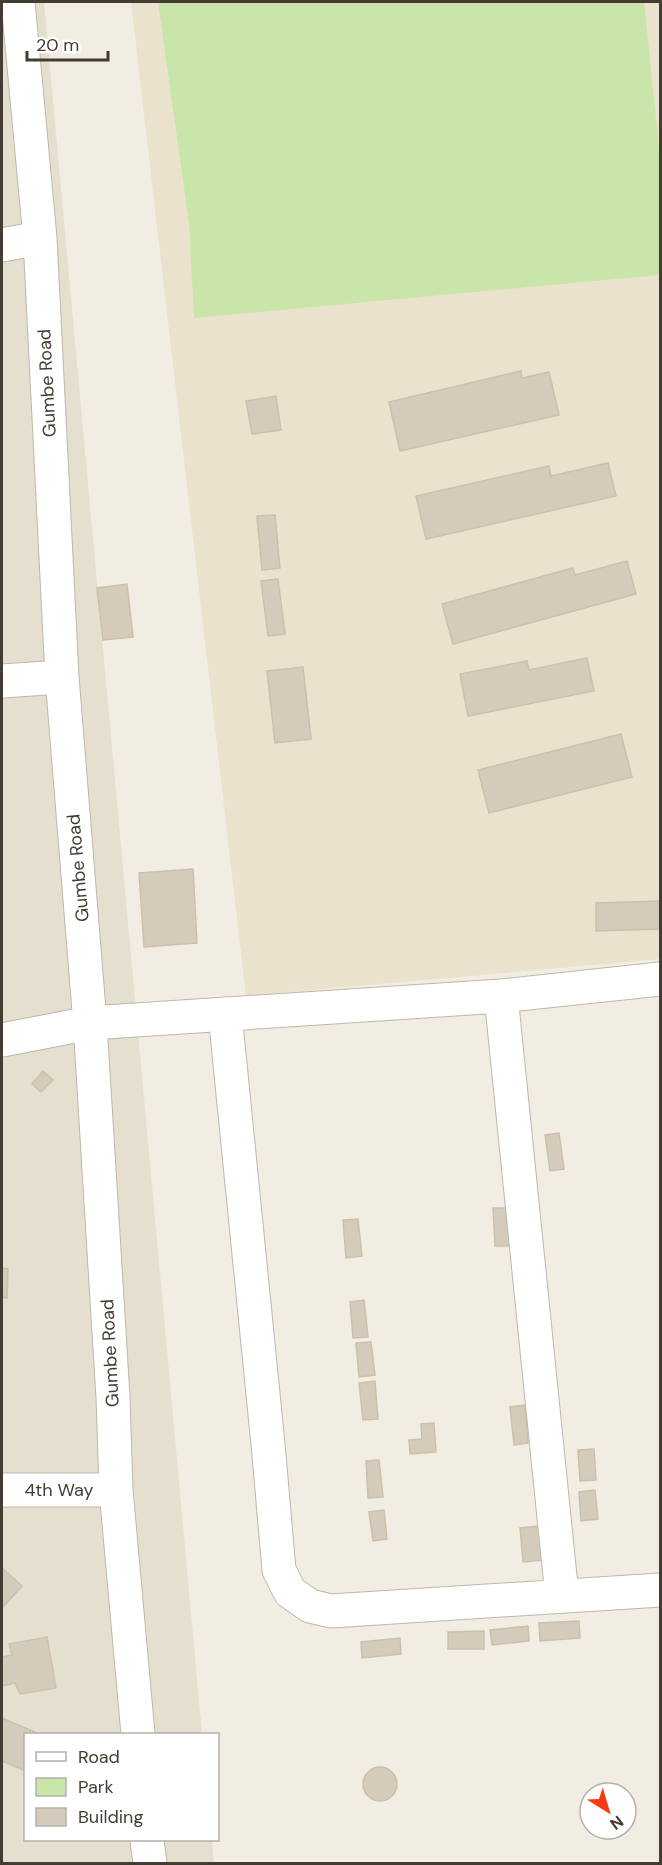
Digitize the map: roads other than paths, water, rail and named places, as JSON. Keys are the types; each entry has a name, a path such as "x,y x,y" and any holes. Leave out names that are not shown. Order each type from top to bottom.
{"street":[{"name":"Gumbe Road","path":"18,2 40,238 62,677 90,1023 116,1490 138,1733"},
{"path":"2,245 40,238"},
{"path":"2,681 62,677"},
{"path":"2,1040 90,1023 501,996 660,979"},
{"path":"501,996 562,1596"},
{"path":"225,1014 279,1570 290,1592 310,1606 331,1611 660,1590"},
{"name":"4th Way","path":"2,1490 116,1490"},
{"path":"147,1841 150,1863"}]}
